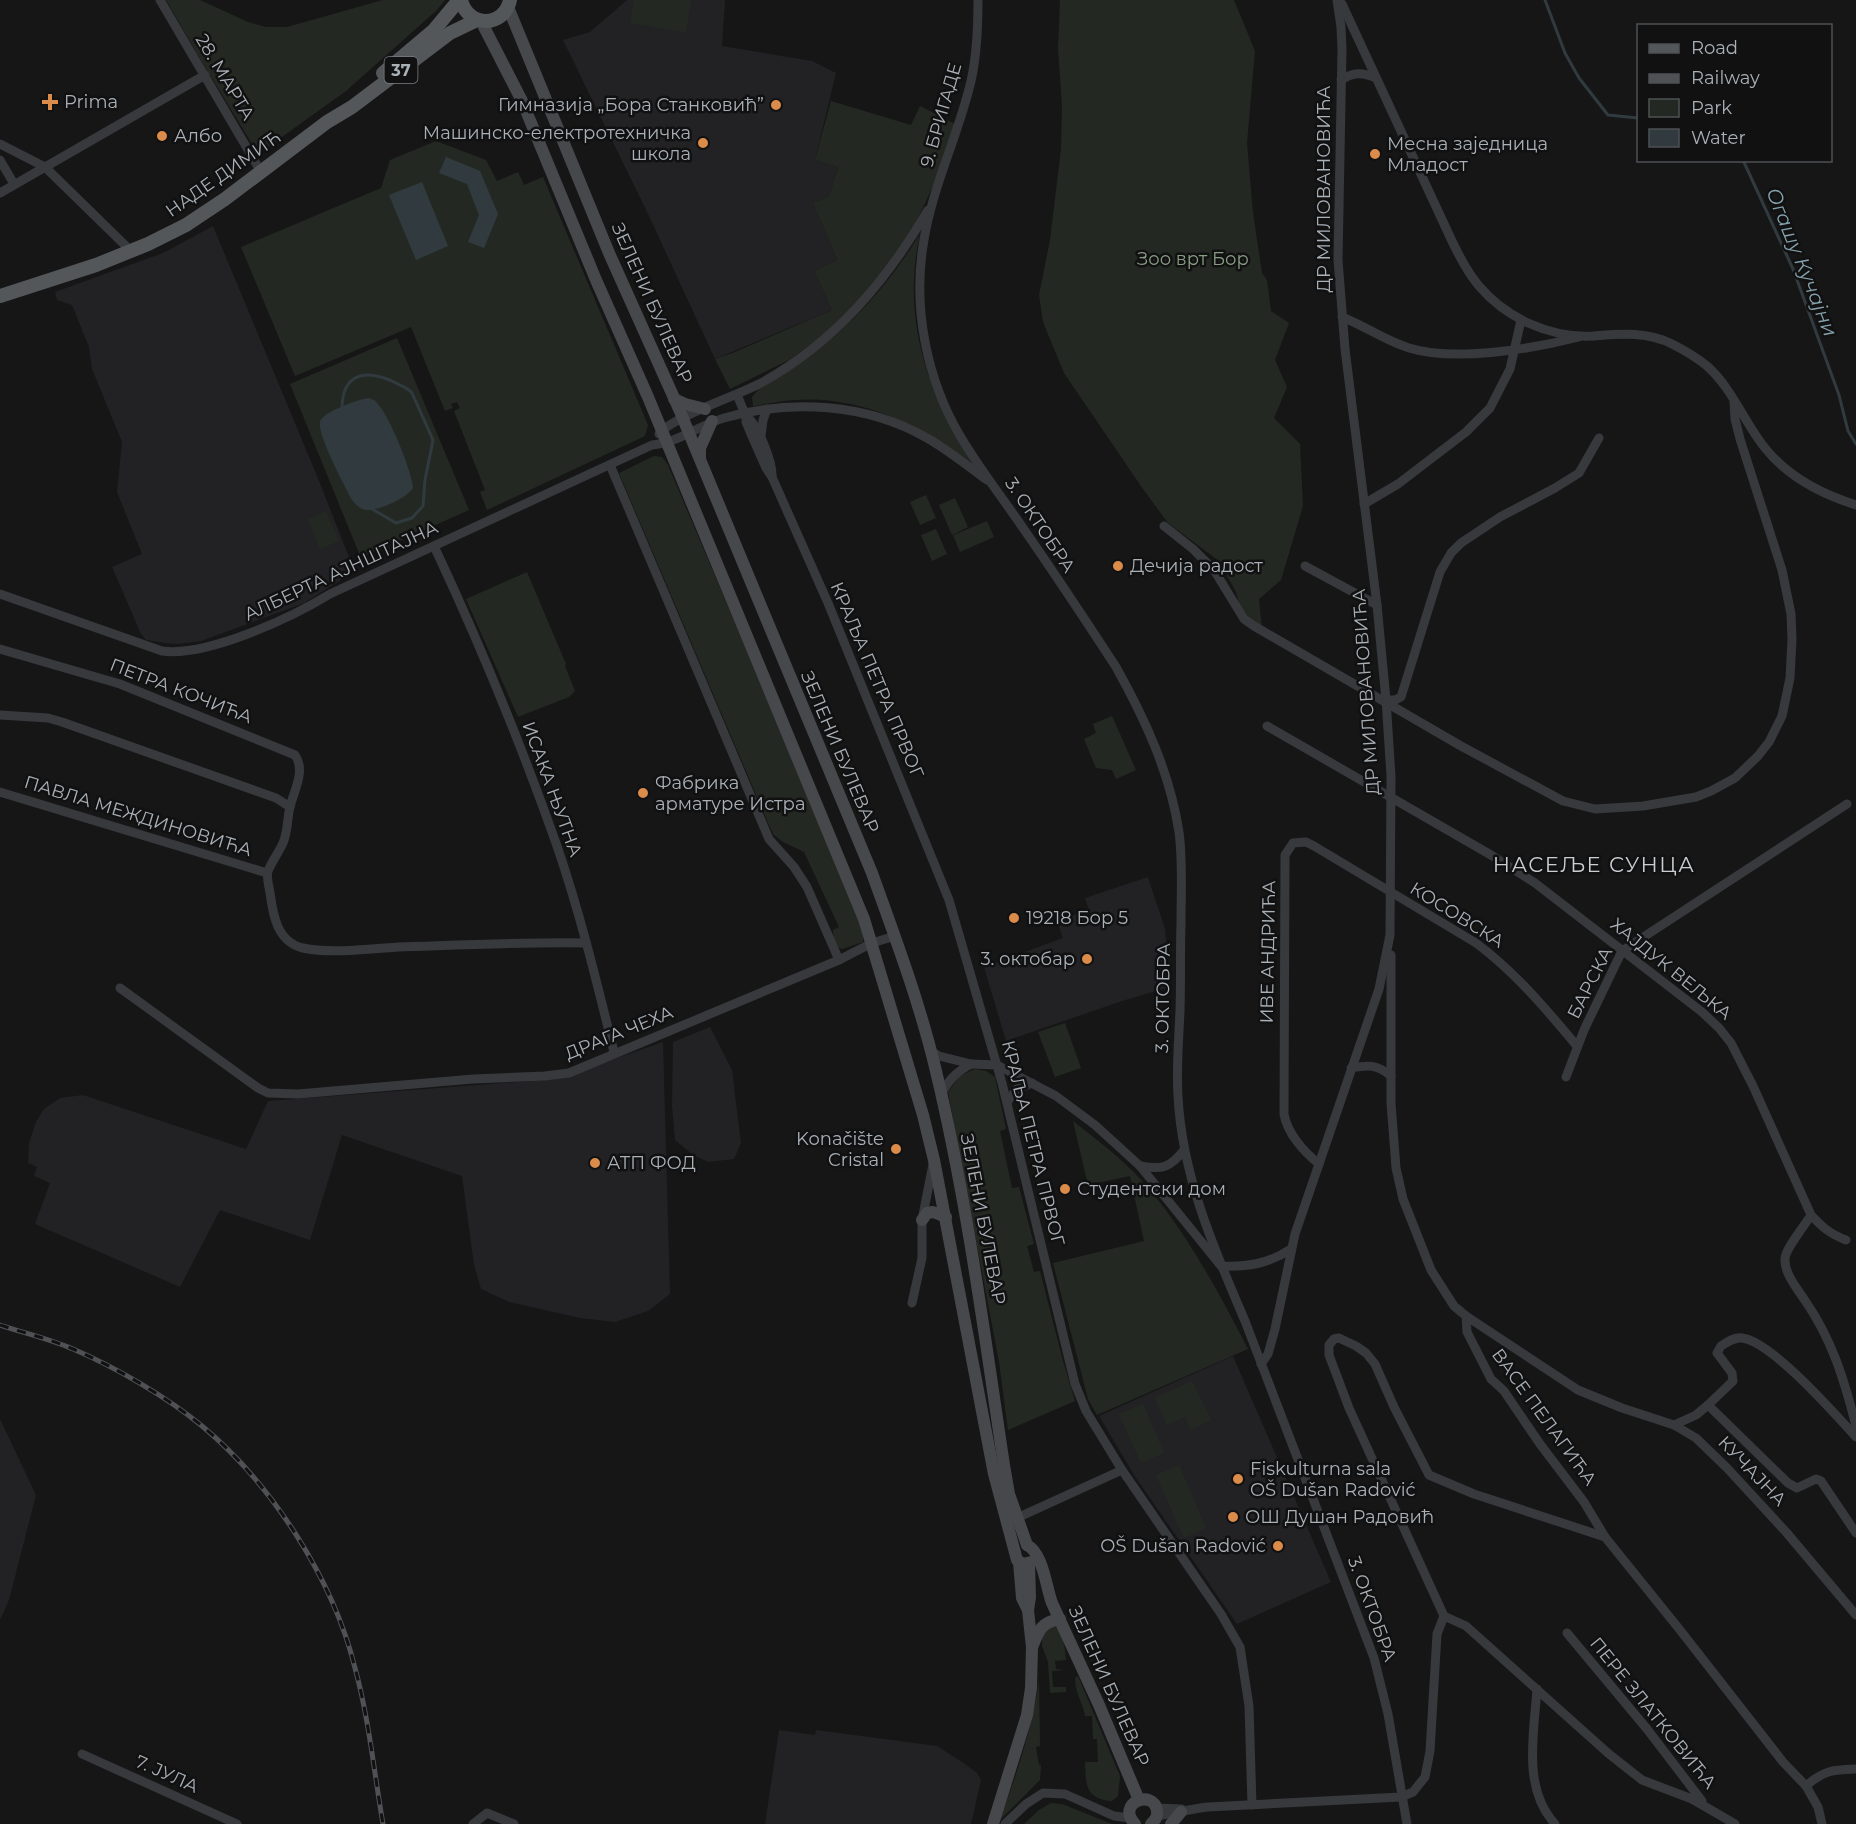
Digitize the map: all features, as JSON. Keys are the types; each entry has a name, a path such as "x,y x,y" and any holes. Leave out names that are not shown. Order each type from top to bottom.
{"main road":[{"name":"37","path":"327,122 349,100 434,30 460,0 466,12 479,21"},
{"name":"37","path":"327,122 448,35 479,21 497,19 509,3"},
{"name":"НАДЕ ДИМИЋ","path":"0,296 131,251 199,217 327,122"}],"street":[{"name":"28. МАРТА","path":"160,0 261,172"},
{"name":"9. БРИГАДЕ","path":"932,203 971,81 976,51 978,0"},
{"path":"1339,0 1464,265 1488,295 1521,320 1554,332 1586,336"},
{"name":"ДР МИЛОВАНОВИЋА","path":"1261,1364 1268,1354 1275,1329 1291,1249 1378,989 1390,935 1391,798 1386,700 1377,604 1342,317 1337,221 1341,80 1339,0"},
{"name":"ЗЕЛЕНИ БУЛЕВАР","path":"509,3 609,253 683,419 872,873 895,936 931,1051 941,1094 977,1277 1009,1494 1026,1556"},
{"name":"ЗЕЛЕНИ БУЛЕВАР","path":"479,21 522,101 864,919 934,1160 994,1474 1026,1556 1039,1581 1046,1588 1140,1800"},
{"path":"1341,80 1359,73 1376,78"},
{"path":"0,193 205,75"},
{"path":"0,144 45,167 131,251"},
{"path":"0,160 14,184"},
{"path":"664,437 683,419 763,382 827,338 856,311 897,259 932,203"},
{"name":"3. ОКТОБРА","path":"932,203 919,278 920,318 936,384 959,434 1116,667 1161,760 1179,834 1182,883 1178,1097 1184,1150 1198,1204 1221,1266 1374,1658 1388,1714 1407,1824"},
{"path":"1342,317 1406,347 1429,353 1459,355 1515,349 1586,336 1627,333 1645,335 1669,342 1708,367 1734,401 1763,446 1784,467 1824,494 1856,505"},
{"path":"1364,504 1398,484 1479,420 1497,397 1510,369 1521,320"},
{"name":"КРАЉА ПЕТРА ПРВОГ","path":"737,395 746,414 753,420 772,468 772,477"},
{"path":"674,399 705,409"},
{"path":"1164,526 1193,549 1214,570 1244,619 1548,794 1587,808 1611,809 1696,797 1723,784 1746,768 1769,742 1782,716 1790,678 1792,639 1787,588 1740,439 1735,419 1734,401"},
{"path":"664,437 688,433 712,422 767,409 814,406 837,408 894,423 927,437 991,483"},
{"path":"760,438 767,409"},
{"name":"КРАЉА ПЕТРА ПРВОГ","path":"746,414 746,422 751,435 772,477 845,644 945,888 1007,1102 1075,1384 1086,1411 1122,1470 1221,1614 1240,1647 1249,1706 1252,1805"},
{"path":"700,462 700,448 712,422"},
{"name":"АЛБЕРТА АЈНШТАЈНА","path":"0,594 162,651 175,653 218,644 306,609 330,594 610,465 664,437"},
{"path":"1386,700 1401,697 1440,572 1451,553 1461,543 1500,517 1579,473 1599,438"},
{"path":"610,465 769,839 794,867 807,887 839,960"},
{"name":"ИСАКА ЊУТНА","path":"434,546 516,734 557,848 586,943 614,1052"},
{"path":"1305,566 1377,604"},
{"name":"ПЕТРА КОЧИЋА","path":"0,649 120,684 295,754 298,759 299,773 290,807"},
{"path":"0,715 48,718 62,722 276,798 290,807 285,839 267,873 273,914 277,925 288,941 303,948 340,950 486,943 586,943"},
{"name":"ХАЈДУК ВЕЉКА","path":"1266,726 1535,883 1702,1012 1731,1043 1753,1086 1811,1215 1823,1229 1845,1240"},
{"name":"ПАВЛА МЕЖДИНОВИЋА","path":"0,792 267,873"},
{"name":"БАРСКА","path":"1566,1077 1577,1046 1622,951 1847,804"},
{"name":"ИВЕ АНДРИЋА","path":"1318,1164 1293,1136 1286,1125 1284,1114 1287,851 1293,843 1306,842 1391,893"},
{"name":"КОСОВСКА","path":"1391,893 1496,957 1518,978 1577,1046"},
{"name":"ВАСЕ ПЕЛАГИЋА","path":"1390,935 1391,1076 1396,1168 1403,1199 1431,1270 1454,1306 1466,1316 1467,1332 1491,1379 1504,1391 1584,1502 1605,1538 1783,1762 1806,1786 1818,1807 1822,1824"},
{"name":"ДРАГА ЧЕХА","path":"120,988 258,1088 268,1093 298,1094 569,1073 593,1064 614,1052 839,960 872,943 895,936"},
{"path":"931,1051 939,1056 971,1064 997,1065 1056,1096 1095,1125 1140,1166 1221,1266 1254,1266 1280,1257 1291,1249"},
{"path":"941,1094 950,1078 958,1070 971,1064"},
{"path":"1352,1068 1371,1065 1383,1069 1391,1076"},
{"path":"1007,1102 1017,1089 1032,1083"},
{"path":"1140,1166 1160,1168 1171,1165 1184,1150"},
{"path":"912,1303 922,1258 922,1220 934,1160"},
{"path":"922,1220 927,1213 933,1212 946,1217"},
{"path":"1811,1215 1787,1251 1786,1268 1790,1278 1822,1325 1837,1359 1856,1426"},
{"name":"КУЧАЈНА","path":"1466,1316 1533,1362 1591,1397 1674,1425 1696,1438 1786,1532 1856,1615"},
{"path":"1674,1425 1696,1415 1731,1383 1732,1373 1717,1353 1720,1346 1738,1337 1758,1342 1818,1395 1856,1437"},
{"path":"1605,1538 1474,1494 1429,1475 1375,1364 1366,1353 1344,1339 1334,1339 1329,1345 1329,1355 1349,1408 1444,1616 1466,1626 1609,1754 1642,1780 1692,1799 1735,1824"},
{"path":"1708,1405 1788,1483 1797,1488 1816,1479 1821,1481 1856,1533"},
{"path":"1017,1518 1122,1470"},
{"path":"993,1824 1028,1715 1032,1647 1028,1610 1022,1598 1026,1556"},
{"path":"1005,1824 1026,1804 1043,1793 1065,1794 1107,1812 1132,1817 1140,1800 1148,1800 1155,1819 1183,1810 1401,1797 1413,1792 1425,1777 1430,1751 1437,1634 1444,1616"},
{"path":"1032,1647 1042,1625 1060,1619"},
{"name":"ПЕРЕ ЗЛАТКОВИЋА","path":"1567,1633 1647,1729 1696,1796 1713,1813"},
{"path":"1537,1689 1533,1762 1535,1786 1555,1824"},
{"name":"7. ЈУЛА","path":"82,1754 237,1824"},
{"path":"1806,1786 1822,1773 1830,1770 1856,1769"},
{"path":"1171,1824 1183,1810"},
{"path":"1713,1813 1725,1824"},
{"path":"473,1824 487,1814 514,1824"}],"shaded area":[{"path":"627,0 725,0 722,46 812,61 836,73 815,160 838,167 829,196 813,203 837,260 814,271 832,310 715,359 649,216 563,40 590,32"},
{"path":"213,226 353,567 352,573 304,603 201,641 165,643 146,640 141,634 112,567 142,554 117,492 122,442 92,369 89,347 72,305 57,300 55,292 163,253"},
{"name":"3. октобар","path":"1148,877 1165,929 1170,987 1006,1041 984,967 1063,938 1057,921 1089,910 1085,898"},
{"path":"710,1027 732,1070 741,1143 734,1159 708,1162 692,1154 675,1140 672,1106 673,1042"},
{"path":"663,1042 670,1294 648,1311 615,1322 580,1318 509,1302 481,1289 474,1265 462,1176 342,1135 310,1240 220,1210 180,1287 35,1224 50,1183 34,1176 37,1167 28,1163 29,1143 36,1122 44,1109 60,1098 83,1095 246,1149 268,1101 557,1079"},
{"name":"ОШ Душан Радовић","path":"1233,1356 1331,1582 1237,1624 1134,1475 1099,1416"},
{"path":"0,1419 36,1495 9,1600 0,1620"},
{"path":"779,1730 815,1735 816,1730 937,1746 977,1773 981,1780 971,1824 765,1824"}],"green space":[{"path":"166,0 200,0 248,22 266,27 287,27 383,0 445,0 437,10 346,91 261,152 257,152"},
{"path":"634,0 691,0 686,32 630,23"},
{"name":"Зоо врт Бор","path":"1060,0 1234,0 1255,51 1247,143 1253,213 1262,273 1267,280 1271,311 1289,323 1275,360 1287,387 1274,418 1300,444 1303,506 1281,580 1259,599 1262,629 1241,611 1236,592 1219,561 1168,523 1143,489 1064,373 1043,322 1039,295 1050,240 1061,149 1062,106 1058,49"},
{"path":"831,101 911,125 920,106 957,125 939,173 912,231 868,291 824,335 789,360 730,389 715,359 832,310 814,271 837,260 813,203 829,196 838,167 815,160"},
{"path":"436,141 486,160 497,181 518,172 524,185 543,177 648,425 645,436 487,510 480,492 485,490 454,411 460,408 457,402 451,404 453,408 445,411 411,327 295,376 241,247 381,188 390,160"},
{"path":"920,234 915,265 914,295 916,325 922,354 943,410 973,463 911,425 866,408 819,400 789,400 753,406 752,397 758,390 808,358 850,322 886,282"},
{"path":"397,338 469,510 361,558 290,384"},
{"path":"654,456 662,457 668,465 861,920 864,930 863,942 842,949 837,946 833,930 839,927 804,852 783,842 774,835 769,825 619,473"},
{"path":"926,495 936,518 920,525 910,502"},
{"path":"955,498 968,527 952,535 939,505"},
{"path":"326,511 339,541 320,549 308,519"},
{"path":"987,521 994,537 960,552 953,535"},
{"path":"936,529 947,554 932,561 921,535"},
{"path":"527,572 575,691 569,697 518,717 466,599"},
{"path":"1112,716 1136,770 1116,779 1112,770 1096,768 1084,739 1096,733 1093,724"},
{"path":"1065,1023 1081,1068 1055,1077 1038,1032"},
{"path":"975,1069 986,1071 995,1077 1006,1129 1000,1131 1012,1188 1019,1187 1034,1244 1027,1246 1034,1272 1040,1271 1075,1401 1008,1430 999,1362 948,1092 960,1076"},
{"path":"1073,1121 1123,1162 1160,1202 1193,1249 1248,1349 1097,1415 1088,1399 1053,1263 1144,1241 1130,1176 1088,1185"},
{"path":"1192,1381 1211,1420 1191,1430 1185,1417 1167,1425 1155,1398"},
{"path":"1143,1404 1164,1453 1141,1463 1119,1414"},
{"path":"1179,1465 1206,1528 1184,1538 1156,1475"},
{"path":"1053,1622 1063,1640 1066,1660 1055,1661 1056,1669 1065,1670 1052,1671 1053,1687 1066,1687 1066,1692 1050,1693 1048,1662 1042,1646 1042,1634"},
{"path":"1078,1676 1120,1776 1118,1796 1112,1801 1103,1800 1092,1794 1087,1784 1085,1762 1098,1762 1097,1739 1093,1739 1092,1716 1085,1716 1075,1684 1075,1678"},
{"path":"1039,1682 1040,1746 1036,1747 1039,1765 1041,1765 1040,1780 999,1821 1023,1753"},
{"path":"1051,1803 1062,1804 1112,1824 1024,1824 1039,1810"}],"water":[{"path":"446,157 480,171 498,214 484,248 468,242 479,215 467,184 439,173"},
{"path":"422,182 448,246 416,260 389,195"},
{"path":"369,398 382,409 393,431 409,469 413,488 393,503 368,510 361,508 352,500 327,449 320,422 334,410"}],"waterway":[{"name":"Огашу Кучајни","path":"1545,0 1565,53 1579,78 1608,115 1637,118"},
{"name":"Огашу Кучајни","path":"1744,162 1793,269 1839,395 1848,431 1856,444"},
{"path":"342,407 346,387 351,381 364,375 382,377 403,386 412,393 433,440 425,480 423,506 412,518 396,523 372,509"}],"railway":[{"path":"0,1325 73,1349 157,1394 188,1415 228,1449 275,1505 315,1568 332,1601 345,1634 364,1707 383,1824"}],"place":[{"name":"Prima","path":"50,102"},
{"name":"Гимназија „Бора Станковић”","path":"776,105"},
{"name":"Албо","path":"162,136"},
{"name":"Машинско-електротехничка школа","path":"703,143"},
{"name":"Месна заједница Младост","path":"1375,154"},
{"name":"Дечија радост","path":"1118,566"},
{"name":"Фабрика арматуре Истра","path":"643,793"},
{"name":"19218 Бор 5","path":"1014,918"},
{"name":"3. октобар","path":"1087,959"},
{"name":"Konačište Cristal","path":"896,1149"},
{"name":"АТП ФОД","path":"595,1163"},
{"name":"Студентски дом","path":"1065,1189"},
{"name":"Fiskulturna sala OŠ Dušan Radović","path":"1238,1479"},
{"name":"ОШ Душан Радовић","path":"1233,1517"},
{"name":"OŠ Dušan Radović","path":"1278,1546"}],"district":[{"name":"НАСЕЉЕ СУНЦА","path":"1594,865"}]}
